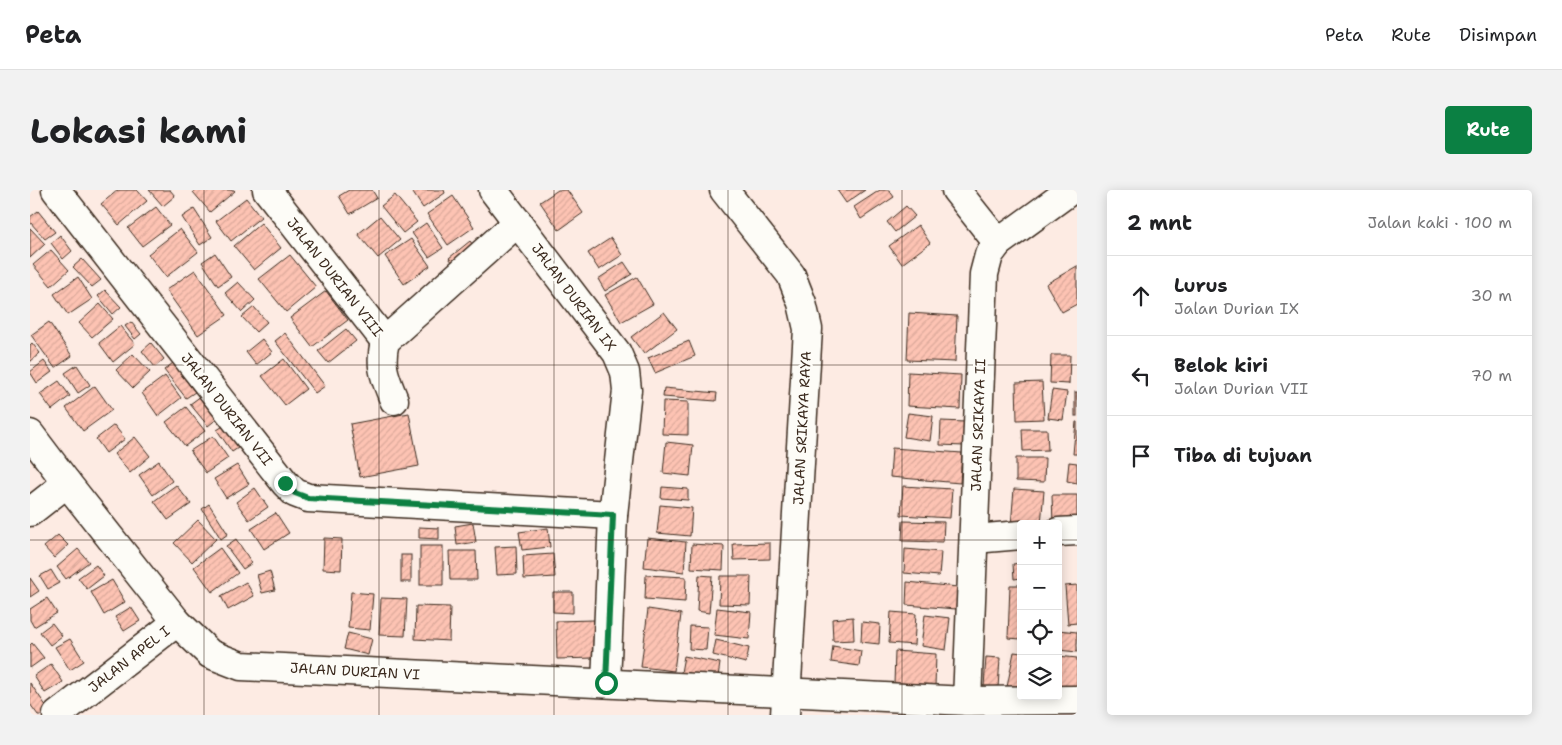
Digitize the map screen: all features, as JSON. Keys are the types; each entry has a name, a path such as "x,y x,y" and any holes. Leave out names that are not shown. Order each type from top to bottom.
{"street":[{"name":"JALAN DURIAN VII","path":"56,190 285,483 295,493 308,498 613,515"},
{"name":"JALAN DURIAN VIII","path":"267,190 385,341"},
{"name":"JALAN DURIAN IX","path":"493,190 617,353 626,372 627,390 613,515 606,683"},
{"name":"JALAN SRIKAYA RAYA","path":"724,190 791,275 802,303 808,329 786,703"},
{"path":"956,190 998,243"},
{"name":"JALAN SRIKAYA II","path":"978,705 974,539 984,274 989,255 998,243 1072,190"},
{"path":"394,400 383,373 381,356 385,341 518,222"},
{"name":"JALAN DURIAN VI","path":"30,434 177,622 210,654 241,666 606,683 786,703 978,705 1077,700"},
{"path":"30,512 67,483"},
{"path":"1062,532 1077,531"},
{"path":"974,539 1017,535"},
{"name":"JALAN APEL I","path":"57,715 177,622"}],"building":[{"path":"118,190 137,190 147,201 119,225 101,204"},
{"path":"149,190 170,190 175,196 163,206"},
{"path":"196,190 235,191 210,212 193,192"},
{"path":"349,190 372,190 377,198 350,214 339,196"},
{"path":"411,190 444,190 445,193 423,208"},
{"path":"558,190 567,190 583,213 559,230 540,202"},
{"path":"837,190 865,190 846,203"},
{"path":"880,190 889,190 894,197 861,219 854,207"},
{"path":"395,195 417,222 403,233 381,206"},
{"path":"453,196 474,227 448,245 427,214"},
{"path":"246,198 261,217 231,241 216,221"},
{"path":"906,206 915,216 895,232 887,222"},
{"path":"156,207 170,225 142,246 128,228"},
{"path":"194,209 212,237 200,245 182,217"},
{"path":"38,211 55,232 45,239 30,222 30,217"},
{"path":"380,216 400,240 378,258 358,234"},
{"path":"261,223 281,248 254,270 234,246"},
{"path":"426,223 443,248 429,257 412,233"},
{"path":"918,225 930,243 902,264 889,246"},
{"path":"30,228 45,244 30,258"},
{"path":"180,229 198,252 166,277 148,254"},
{"path":"60,235 72,251 63,259 51,243"},
{"path":"611,238 622,255 599,270 588,253"},
{"path":"411,239 430,266 404,284 385,256"},
{"path":"470,241 479,253 458,269 449,258"},
{"path":"51,250 69,270 51,286 33,265"},
{"path":"215,253 231,277 218,286 202,262"},
{"path":"290,255 316,287 286,312 259,279"},
{"path":"82,259 101,280 92,287 73,267"},
{"path":"624,262 632,274 605,291 598,279"},
{"path":"1077,266 1077,304 1062,312 1046,284"},
{"path":"195,270 227,315 198,335 166,290"},
{"path":"78,277 92,299 68,315 54,294"},
{"path":"637,277 653,304 621,322 605,295"},
{"path":"238,282 255,300 242,312 225,293"},
{"path":"105,290 121,307 113,314 98,296"},
{"path":"326,291 348,320 312,347 290,318"},
{"path":"100,304 113,319 92,337 79,323"},
{"path":"254,307 267,322 256,332 242,317"},
{"path":"664,312 677,329 644,354 631,337"},
{"path":"909,313 957,316 955,362 907,360"},
{"path":"49,322 72,356 55,368 31,335"},
{"path":"131,322 141,334 135,339 125,326"},
{"path":"120,326 135,344 113,362 99,343"},
{"path":"346,329 356,341 328,363 318,351"},
{"path":"285,333 325,386 315,393 275,341"},
{"path":"262,339 272,352 256,365 246,352"},
{"path":"689,341 695,356 655,373 648,358"},
{"path":"32,343 40,353 30,362 30,345"},
{"path":"151,343 164,359 155,367 142,351"},
{"path":"133,354 150,372 133,388 116,370"},
{"path":"1051,355 1070,355 1069,384 1050,383"},
{"path":"284,359 306,389 285,405 262,376"},
{"path":"44,361 52,372 37,383 30,372"},
{"path":"173,363 195,392 186,398 164,370"},
{"path":"77,365 90,385 78,393 65,373"},
{"path":"908,372 961,375 960,409 907,406"},
{"path":"165,376 181,398 158,416 142,393"},
{"path":"59,381 70,396 52,410 40,394"},
{"path":"1042,382 1044,419 1017,420 1016,383"},
{"path":"95,386 112,410 83,431 66,408"},
{"path":"664,388 717,393 716,401 663,397"},
{"path":"1052,390 1067,392 1063,420 1048,418"},
{"path":"1075,392 1077,392 1077,416 1075,416"},
{"path":"201,396 218,418 208,426 190,404"},
{"path":"663,401 688,402 688,435 662,434"},
{"path":"186,407 205,431 185,446 166,422"},
{"path":"409,413 419,466 360,477 350,424"},
{"path":"908,413 933,416 930,441 904,437"},
{"path":"941,421 965,422 964,446 940,445"},
{"path":"1076,422 1077,454 1073,454"},
{"path":"114,425 125,439 106,453 96,439"},
{"path":"225,425 241,446 232,452 217,430"},
{"path":"1022,429 1047,429 1048,450 1023,451"},
{"path":"213,436 228,458 206,473 190,451"},
{"path":"135,437 150,456 130,473 114,454"},
{"path":"666,442 693,445 690,476 663,473"},
{"path":"892,448 962,453 960,483 890,477"},
{"path":"1016,458 1045,458 1044,482 1016,481"},
{"path":"159,461 172,481 153,495 139,475"},
{"path":"1069,462 1077,463 1077,483 1067,481"},
{"path":"237,465 249,484 226,498 214,479"},
{"path":"176,485 191,504 168,520 154,501"},
{"path":"903,486 952,489 950,518 901,515"},
{"path":"662,487 688,489 688,500 661,498"},
{"path":"255,488 268,507 249,520 236,502"},
{"path":"1014,489 1044,491 1041,520 1017,520 1017,525 1011,526"},
{"path":"1052,495 1077,495 1077,527 1062,525 1062,520 1053,520"},
{"path":"209,504 228,534 221,539 202,509"},
{"path":"660,505 692,508 690,536 657,533"},
{"path":"276,513 289,533 264,549 251,529"},
{"path":"198,520 216,539 192,562 174,543"},
{"path":"903,521 944,522 943,542 902,541"},
{"path":"473,523 476,542 457,545 455,526"},
{"path":"419,527 439,528 439,539 419,538"},
{"path":"548,528 550,547 522,550 519,532"},
{"path":"58,535 68,545 54,558 44,547"},
{"path":"324,538 342,539 341,570 323,569"},
{"path":"647,538 686,542 684,572 644,567"},
{"path":"236,539 252,563 243,569 226,546"},
{"path":"770,543 770,559 734,560 733,544"},
{"path":"692,544 724,546 723,570 691,568"},
{"path":"420,546 443,546 443,585 420,585"},
{"path":"516,546 517,574 497,575 495,547"},
{"path":"220,548 238,573 212,592 194,567"},
{"path":"78,549 89,562 66,579 57,567"},
{"path":"905,549 941,552 939,576 904,573"},
{"path":"449,551 476,551 477,580 450,580"},
{"path":"553,554 555,577 524,579 523,556"},
{"path":"401,555 411,555 411,582 401,582"},
{"path":"1013,564 1017,564 1017,579 1014,579"},
{"path":"96,565 104,576 87,589 78,578"},
{"path":"51,570 59,583 48,589 40,576"},
{"path":"270,571 275,590 262,593 257,575"},
{"path":"646,575 686,577 685,602 645,599"},
{"path":"699,575 712,576 709,613 697,611"},
{"path":"720,576 751,576 750,605 719,604"},
{"path":"30,578 39,591 30,597"},
{"path":"112,580 125,602 104,615 91,592"},
{"path":"246,582 254,596 228,610 221,596"},
{"path":"907,582 958,587 956,609 906,605"},
{"path":"1010,585 1017,585 1017,639 1008,638"},
{"path":"1077,585 1077,623 1068,624 1065,586"},
{"path":"351,592 373,594 370,630 348,628"},
{"path":"553,592 573,592 573,613 553,612"},
{"path":"47,598 57,613 34,627 30,620 30,609"},
{"path":"381,598 407,599 405,636 379,635"},
{"path":"416,606 450,607 449,641 415,639"},
{"path":"131,607 140,621 124,631 115,617"},
{"path":"717,608 751,612 749,639 714,635"},
{"path":"648,609 681,614 674,671 641,667"},
{"path":"891,612 916,614 914,645 889,643"},
{"path":"925,615 950,618 946,650 921,646"},
{"path":"853,617 854,640 833,641 832,619"},
{"path":"594,620 595,658 557,659 556,621"},
{"path":"862,622 880,624 879,644 861,642"},
{"path":"52,623 62,636 50,645 40,632"},
{"path":"690,626 708,627 706,650 689,649"},
{"path":"1062,630 1077,632 1077,652 1062,650"},
{"path":"348,633 372,639 368,655 344,649"},
{"path":"70,639 84,661 70,670 55,647"},
{"path":"716,640 749,648 746,663 713,655"},
{"path":"32,643 44,658 30,668 30,645"},
{"path":"833,646 861,651 859,666 831,662"},
{"path":"895,651 936,654 935,687 894,685"},
{"path":"1014,652 1017,652 1017,694 1006,692"},
{"path":"684,656 720,663 717,684 680,678"},
{"path":"1062,656 1077,658 1077,692 1062,690"},
{"path":"986,657 1000,658 998,688 984,687"},
{"path":"51,664 63,682 45,693 34,676"},
{"path":"30,683 49,710 42,715 38,715 30,704"}],"route":[{"path":"285,483 295,493 308,498 613,515 606,683"}]}
